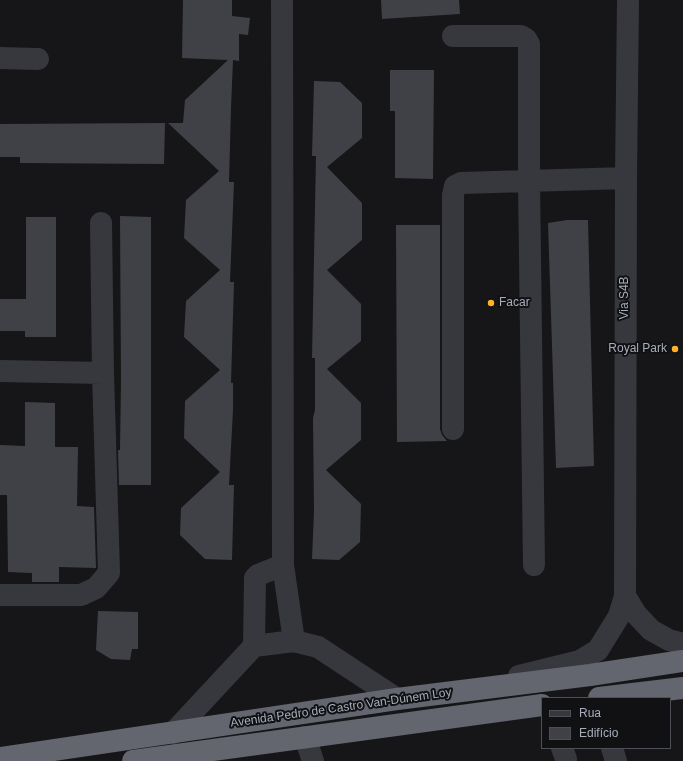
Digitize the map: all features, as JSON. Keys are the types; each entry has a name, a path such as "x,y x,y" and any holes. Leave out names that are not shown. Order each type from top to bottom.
{"highway":[{"name":"Avenida Pedro de Castro Van-Dúnem Loy","path":"0,758 397,699 590,675 683,661"},
{"path":"607,697 683,688"},
{"name":"Avenida Pedro de Castro Van-Dúnem Loy","path":"134,761 541,705"}],"street":[{"path":"282,0 283,565 294,641"},
{"name":"Via S4B","path":"468,689 580,661 598,650 619,616 625,596 628,0"},
{"path":"453,36 521,36 526,39 529,44 529,181 534,565"},
{"path":"0,58 38,59"},
{"path":"453,429 453,195 455,186 461,183 626,178"},
{"path":"0,595 81,595 96,588 109,573 103,373 101,223"},
{"path":"0,371 103,373"},
{"path":"254,646 255,578 258,575 283,565"},
{"path":"625,596 636,614 650,630 670,640 683,644"},
{"path":"173,733 254,646 294,641 318,647 397,699"},
{"path":"305,737 313,761"},
{"path":"612,749 616,761"}],"building":[{"path":"183,0 232,0 232,16 250,18 248,35 239,34 239,61 233,60 231,108 229,182 234,182 230,282 234,282 231,383 233,383 233,410 229,485 234,485 232,560 205,559 180,535 181,508 220,472 184,438 185,401 220,370 184,337 186,301 220,270 184,238 186,200 219,171 168,123 183,123 185,100 228,60 182,58"},
{"path":"381,0 459,0 460,14 382,19"},
{"path":"390,70 434,70 433,179 395,178 395,111 390,111"},
{"path":"314,81 340,82 362,103 362,138 327,167 362,203 362,240 327,270 361,304 361,341 327,369 361,403 361,440 326,470 361,504 360,542 339,560 312,559 314,511 313,418 315,410 315,358 312,358 316,156 312,156"},
{"path":"165,123 164,164 20,163 20,157 0,157 0,124"},
{"path":"120,216 151,217 151,485 119,485 118,450 120,450 121,381"},
{"path":"26,217 56,217 56,337 25,337 25,331 0,331 0,299 26,299"},
{"path":"567,220 588,220 594,466 556,468 548,223"},
{"path":"396,225 440,225 440,429 442,435 447,441 397,442"},
{"path":"25,402 55,403 55,447 78,447 77,506 94,507 96,568 59,567 59,582 32,582 32,573 8,572 7,495 0,495 0,445 25,446"},
{"path":"98,611 138,612 138,649 132,649 130,660 111,659 96,650"}],"place":[{"name":"Facar","path":"491,303"},
{"name":"Royal Park","path":"675,349"}]}
